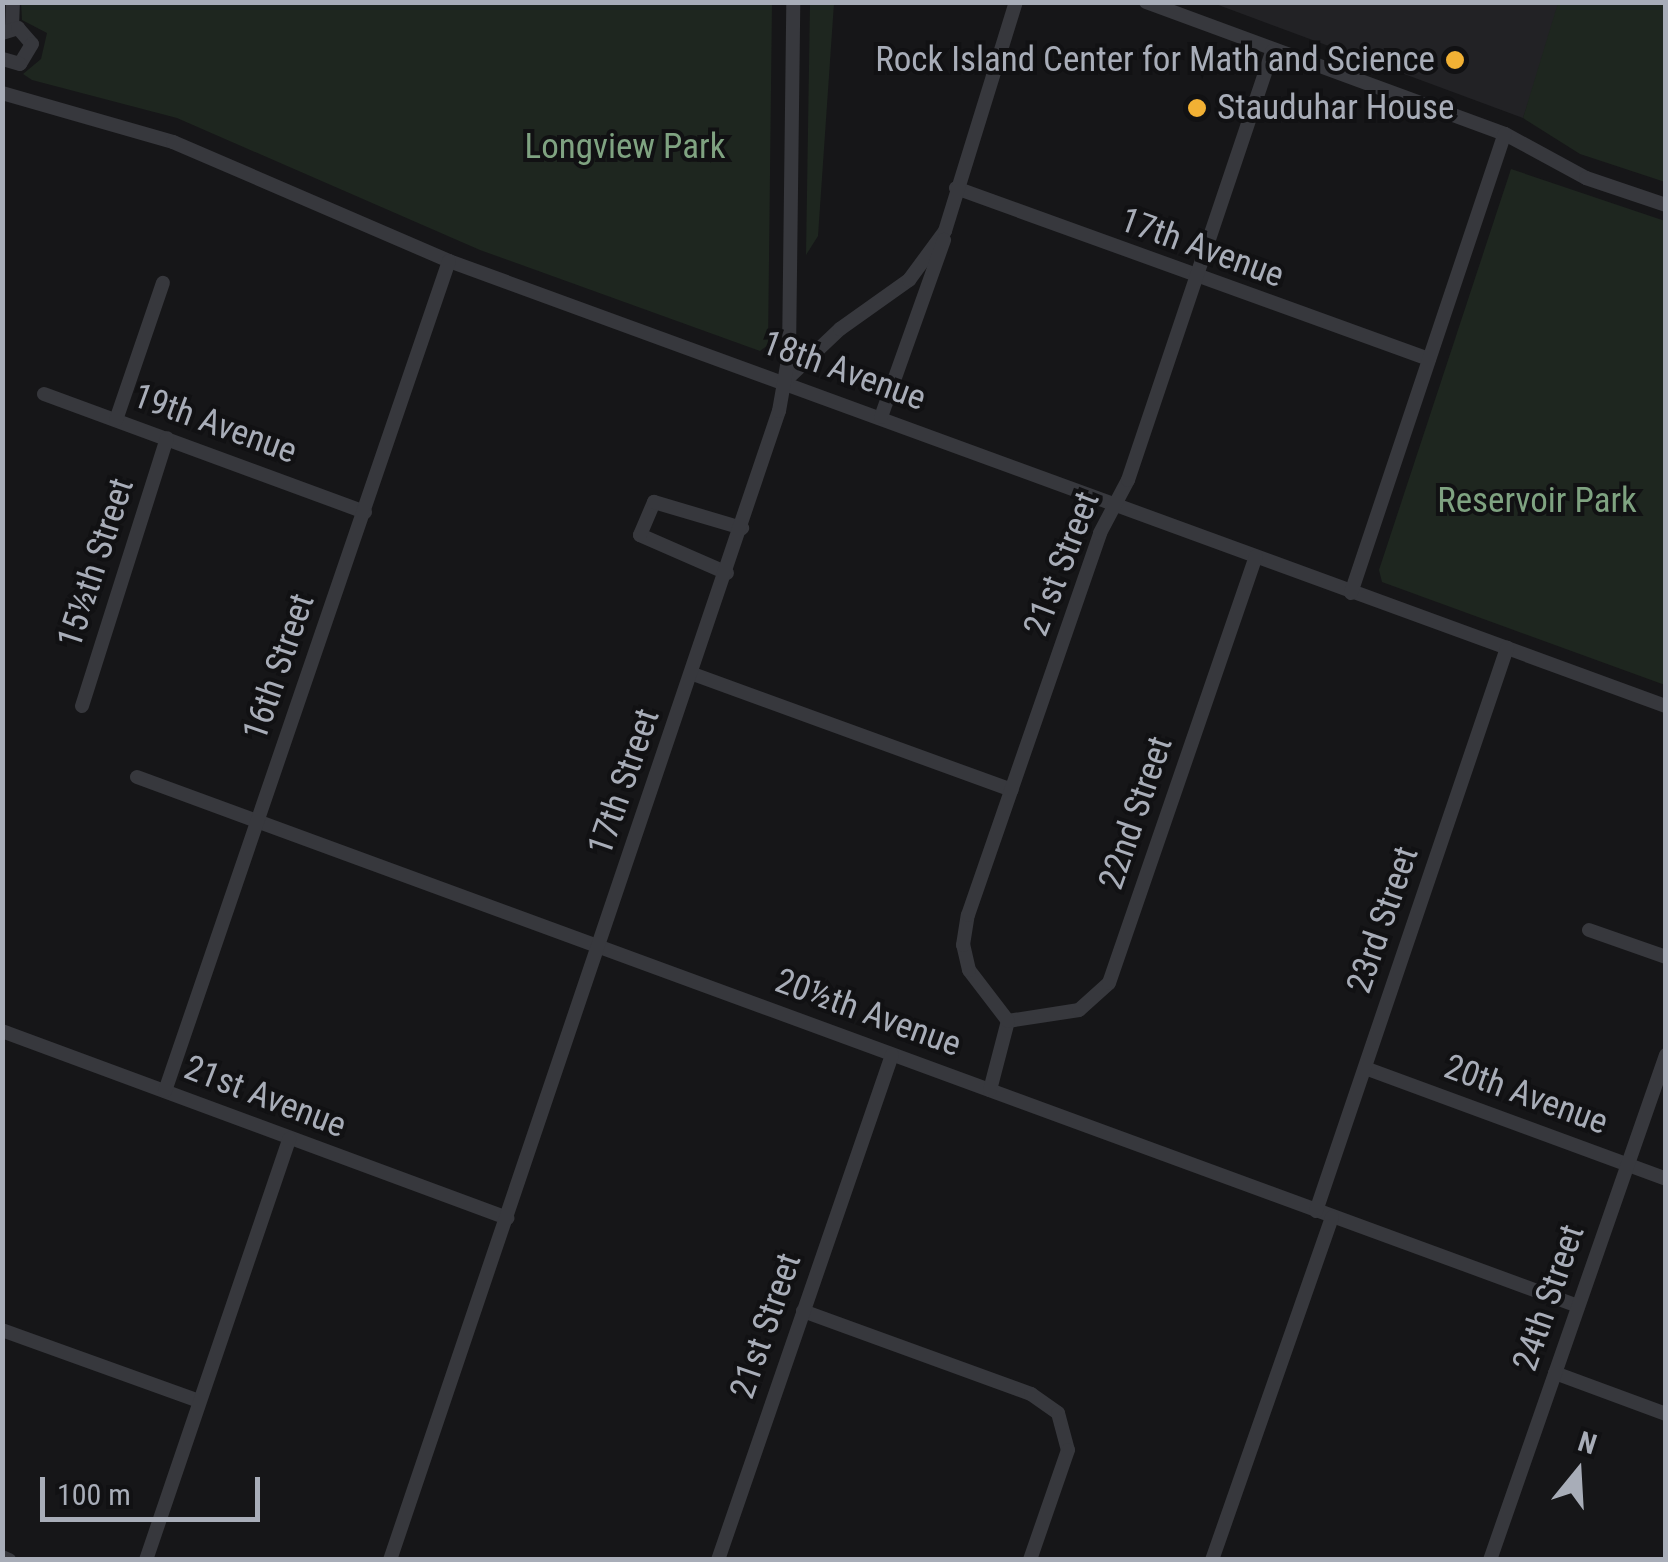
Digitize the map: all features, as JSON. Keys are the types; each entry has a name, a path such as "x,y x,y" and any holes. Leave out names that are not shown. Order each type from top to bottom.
{"street":[{"path":"2,60 20,64 32,50 29,36 7,30 13,2"},
{"name":"17th Street","path":"390,1560 727,573 784,381 792,2"},
{"path":"881,417 928,298 956,188 1016,2"},
{"path":"1146,2 1504,134 1586,178 1666,205"},
{"name":"21st Street","path":"1008,1021 969,970 962,946 1100,533 1116,502 1272,51"},
{"name":"18th Avenue","path":"2,93 173,142 449,261 1666,706"},
{"path":"1350,593 1504,134"},
{"name":"17th Avenue","path":"956,188 1195,280 1429,360"},
{"path":"784,381 840,329 909,280 945,231"},
{"name":"16th Street","path":"165,1091 449,261"},
{"path":"116,420 163,284"},
{"name":"19th Avenue","path":"44,394 364,512"},
{"name":"15½th Street","path":"82,706 168,438"},
{"path":"727,573 640,535 654,502 742,528"},
{"name":"22nd Street","path":"1008,1021 1079,1010 1110,983 1256,557"},
{"name":"23rd Street","path":"1316,1211 1507,648"},
{"path":"693,674 1012,790"},
{"name":"20½th Avenue","path":"137,778 259,818 1578,1306"},
{"path":"1589,930 1666,957"},
{"path":"990,1090 1008,1021"},
{"name":"21st Avenue","path":"2,1031 507,1218"},
{"name":"21st Street","path":"718,1560 892,1055"},
{"name":"24th Street","path":"1490,1560 1666,1056"},
{"name":"20th Avenue","path":"1365,1068 1666,1179"},
{"path":"146,1560 290,1138"},
{"path":"1212,1560 1332,1217"},
{"path":"803,1311 1048,1402 1064,1424 1068,1450 1030,1560"},
{"path":"2,1330 200,1401"},
{"path":"1555,1373 1666,1414"}],"shaded area":[{"name":"Rock Island Center for Math and Science","path":"1213,3 1562,3 1523,118"}],"green space":[{"name":"Longview Park","path":"21,2 772,3 768,345 760,351 480,250 177,118 32,80 23,74 41,59 47,33 22,20"},
{"path":"810,3 834,3 818,236 806,255"},
{"path":"1558,3 1665,3 1665,182 1580,154 1523,118"},
{"name":"Reservoir Park","path":"1511,169 1665,221 1665,685 1382,582 1379,570"}],"place":[{"name":"Rock Island Center for Math and Science","path":"1455,60"},
{"name":"Stauduhar House","path":"1197,108"}]}
